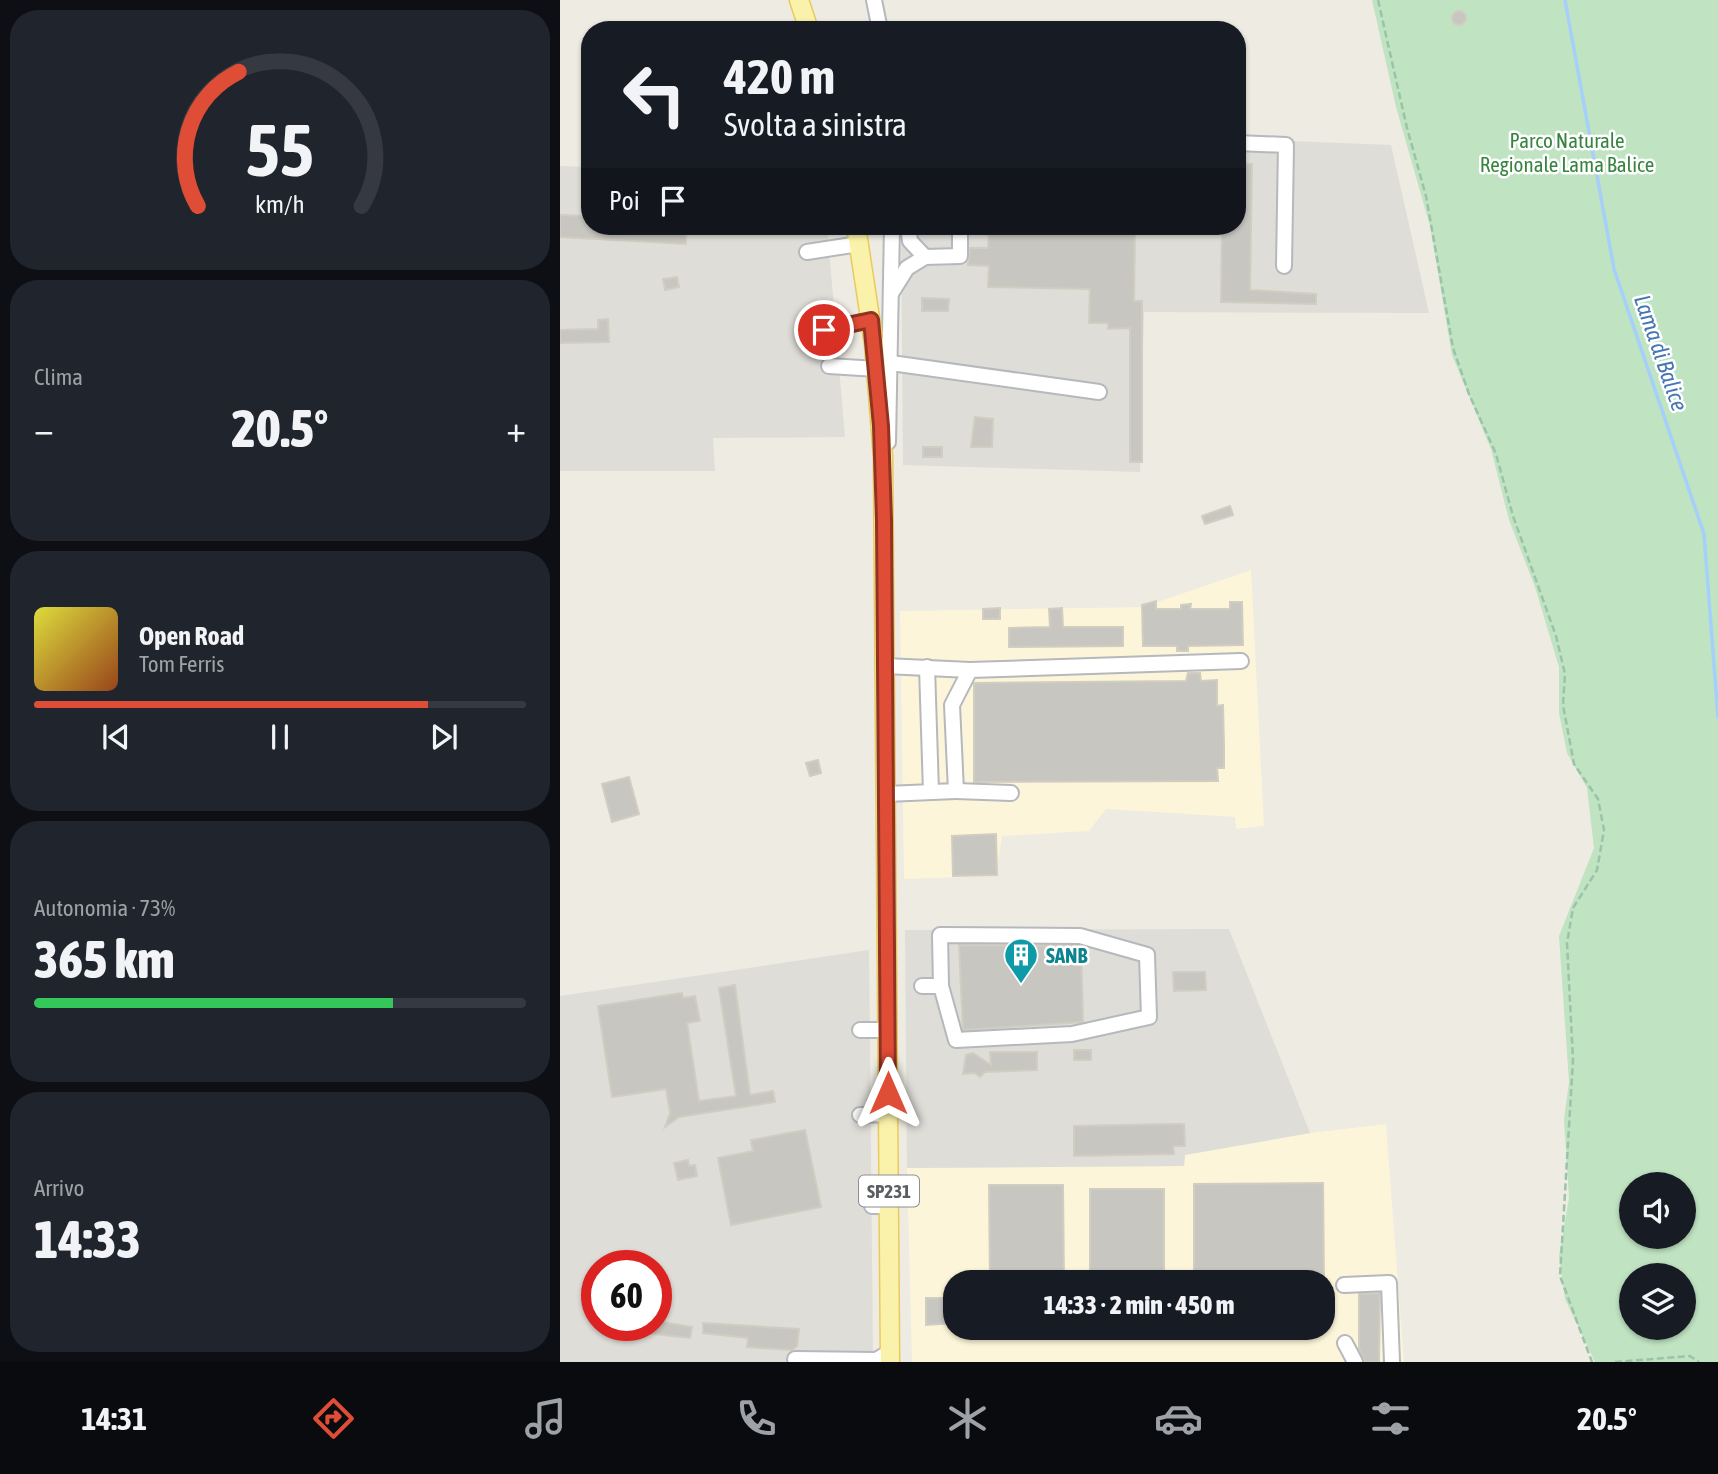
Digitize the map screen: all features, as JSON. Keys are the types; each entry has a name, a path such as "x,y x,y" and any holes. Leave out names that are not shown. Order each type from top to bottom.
{"main road":[{"path":"799,0 806,21"},
{"name":"SP231","path":"858,235 871,320 884,366 888,1114 880,1206 883,1359"}],"street":[{"path":"874,0 878,21"},
{"path":"1246,144 1286,145 1284,266"},
{"path":"884,366 891,294 892,235"},
{"path":"909,235 910,241 925,257"},
{"path":"891,294 907,268 925,257 960,256 960,235"},
{"path":"807,252 859,244"},
{"path":"824,330 871,320"},
{"path":"829,366 884,366 1099,392"},
{"path":"886,666 970,670 1241,661"},
{"path":"927,667 931,792"},
{"path":"956,791 952,705 970,670"},
{"path":"886,794 956,791 1011,793"},
{"path":"940,935 1080,936 1147,955 1149,1017 1072,1034 956,1040 941,986 940,935"},
{"path":"922,986 941,986"},
{"path":"860,1030 888,1030"},
{"path":"860,1115 888,1114"},
{"path":"1345,1285 1389,1283 1392,1362"},
{"path":"1346,1362 1345,1343 1355,1362"},
{"path":"795,1359 883,1359"}],"path":[{"path":"1378,0 1407,128 1426,196 1453,348 1469,394 1496,454 1513,516 1556,636 1565,674 1563,705 1574,764 1598,799 1604,830 1597,870 1573,908 1567,943 1573,1069 1560,1276 1592,1362"},
{"path":"1615,1362 1689,1356 1699,1362"}],"shaded area":[{"path":"1246,139 1391,145 1429,313 1144,312 1140,472 903,465 901,235 1246,235"},
{"path":"560,166 581,167 581,235 828,235 845,437 713,438 715,471 560,471"},
{"path":"1251,570 1264,826 1236,829 1235,817 1106,809 1089,831 1002,836 996,876 904,879 900,611 1143,607"},
{"path":"1229,929 1310,1133 1185,1155 1184,1166 907,1168 905,930"},
{"path":"869,950 873,1362 560,1362 560,996"},
{"path":"1386,1124 1404,1362 912,1362 907,1168 1184,1166 1185,1155 1310,1133"}],"green space":[{"name":"Parco Naturale Regionale Lama Balice","path":"1372,0 1718,0 1718,1362 1595,1362 1565,1299 1559,1256 1569,1198 1564,1119 1569,1082 1559,936 1594,848 1587,788 1567,753 1559,713 1559,667 1535,587 1509,520 1491,449 1452,355 1430,226 1396,107"}],"building":[{"path":"1456,11 1462,11 1466,18 1462,25 1456,25 1452,21 1452,15"},
{"path":"1246,164 1252,164 1250,290 1316,294 1316,304 1221,302 1222,235 1246,235"},
{"path":"560,215 581,216 581,235 686,235 686,244 560,237"},
{"path":"989,235 1135,235 1134,301 1142,301 1142,462 1130,462 1130,328 1108,329 1108,323 1089,323 1090,289 988,287 989,266 968,265 970,248 988,248"},
{"path":"677,277 679,287 665,290 663,279"},
{"path":"922,298 949,299 948,311 922,311"},
{"path":"608,319 609,342 560,343 560,330 598,329 598,320"},
{"path":"975,417 993,419 992,447 971,447"},
{"path":"923,447 942,447 942,457 923,457"},
{"path":"1230,506 1233,515 1205,524 1202,516"},
{"path":"1156,601 1156,609 1181,609 1181,605 1191,604 1190,609 1230,609 1230,602 1242,602 1243,645 1188,646 1188,651 1177,651 1177,646 1143,646 1142,605"},
{"path":"1000,608 1000,619 983,619 983,609"},
{"path":"1062,608 1063,627 1123,627 1123,646 1009,647 1009,628 1050,627 1049,609"},
{"path":"1188,673 1200,673 1201,681 1217,680 1217,706 1223,705 1224,745 1224,768 1217,768 1218,781 974,782 974,683 1186,681"},
{"path":"818,760 821,773 810,776 806,763"},
{"path":"629,777 639,814 612,822 602,784"},
{"path":"996,834 997,875 953,876 952,836"},
{"name":"SANB","path":"959,945 1081,946 1083,1022 963,1030"},
{"path":"1173,972 1205,972 1206,990 1174,991"},
{"path":"735,985 750,1095 773,1091 775,1102 679,1117 665,1127 670,1113 666,1089 612,1097 598,1006 682,993 683,998 695,996 700,1021 687,1023 699,1101 736,1096 719,988"},
{"path":"1074,1050 1091,1050 1091,1060 1074,1060"},
{"path":"990,1052 1037,1052 1037,1070 985,1072 980,1077 975,1073 963,1074 966,1055 973,1053 991,1065"},
{"path":"1184,1124 1185,1146 1173,1146 1174,1154 1074,1156 1074,1126"},
{"path":"805,1130 821,1207 731,1225 718,1158 753,1151 751,1140"},
{"path":"688,1160 689,1166 695,1165 697,1176 678,1180 674,1163"},
{"path":"1323,1183 1324,1270 1194,1270 1194,1184"},
{"path":"989,1185 1063,1185 1064,1270 990,1270"},
{"path":"1090,1189 1164,1189 1164,1270 1090,1270"},
{"path":"1380,1293 1379,1362 1365,1362 1359,1349 1359,1294"},
{"path":"926,1298 943,1298 943,1324 926,1325"},
{"path":"703,1323 799,1329 797,1346 792,1350 747,1347 748,1338 703,1333"},
{"path":"672,1324 692,1327 690,1338 672,1336"}],"waterway":[{"name":"Lama di Balice","path":"1565,0 1614,269 1704,534 1718,717"}],"place":[{"name":"SANB","path":"1021,985"}],"route":[{"path":"824,330 871,320 879,394 885,545 888,1093"}]}
